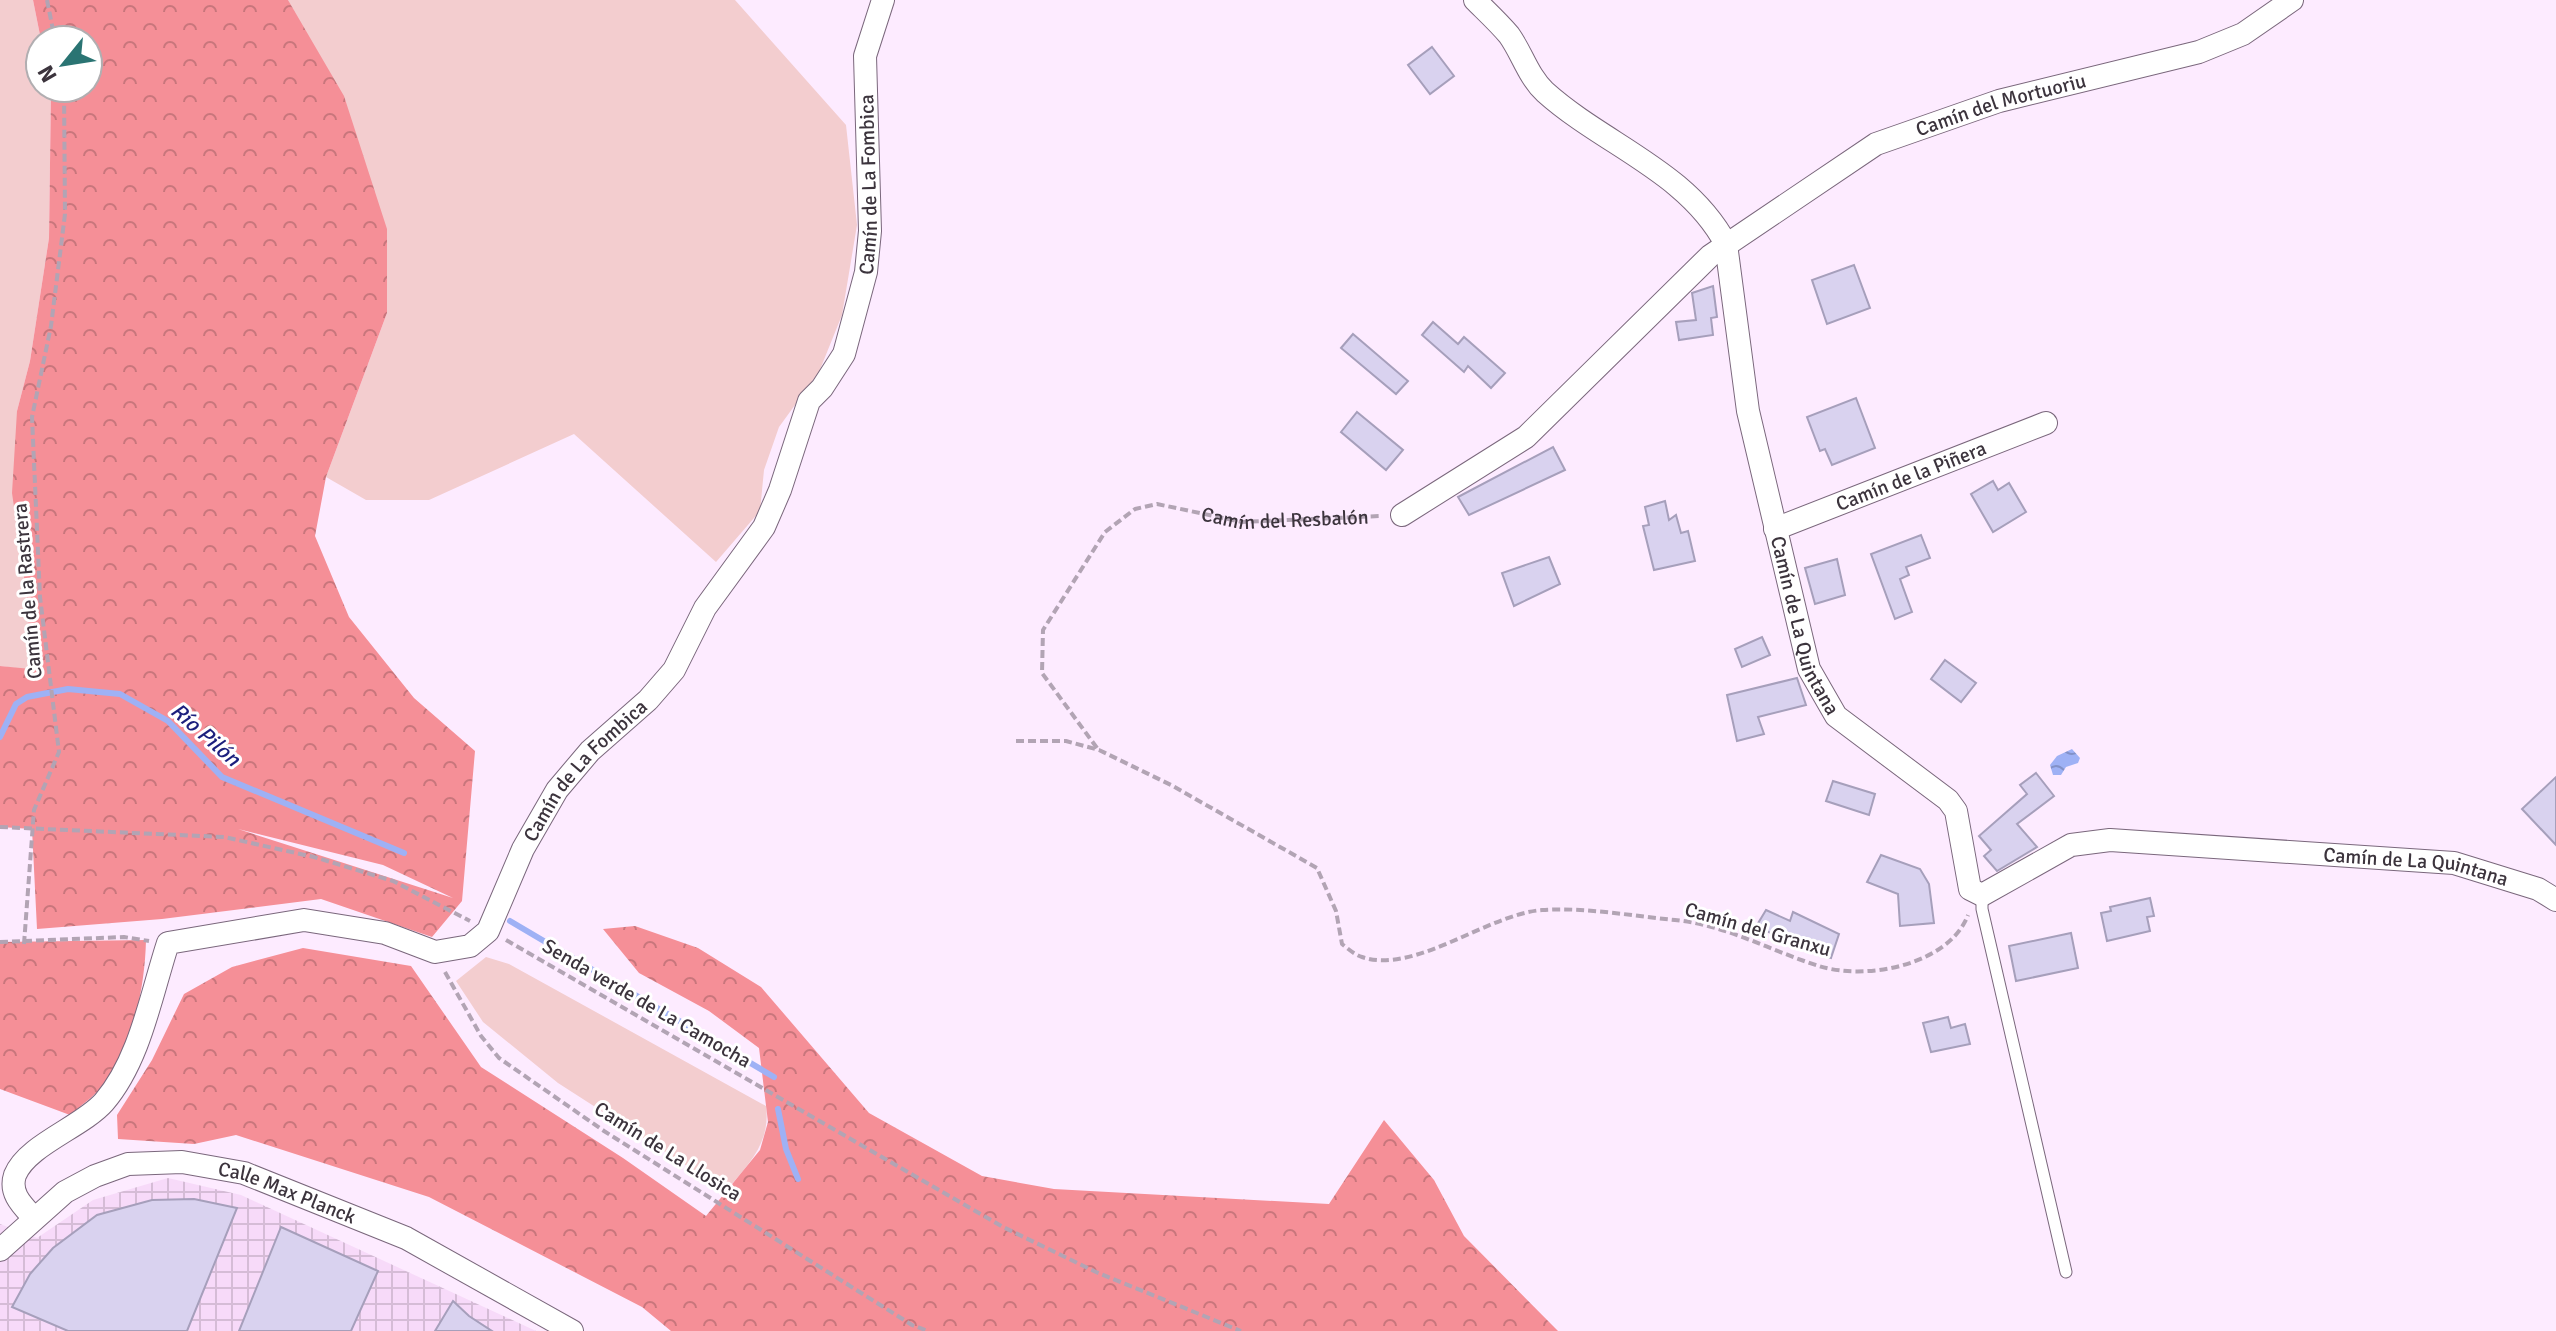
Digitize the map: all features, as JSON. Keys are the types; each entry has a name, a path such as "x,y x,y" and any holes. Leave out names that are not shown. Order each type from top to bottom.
{"street":[{"name":"Camín de La Fombica","path":"488,931 523,849 557,790 590,751 648,700 674,670 713,595 764,527 780,490 809,401 822,388 844,354 866,272 870,231 865,56 883,0"},
{"name":"Camín de La Quintana","path":"1475,0 1509,36 1541,88 1568,111 1677,183 1714,223 1726,244 1748,411 1809,669 1818,691 1836,716 1853,732 1948,800 1956,811 1976,892 2071,845 2110,840 2454,863 2538,889 2556,900"},
{"name":"Camín del Mortuoriu","path":"1726,244 1876,144 1999,101 2199,52 2243,34 2292,0"},
{"path":"1402,515 1526,437 1726,244"},
{"name":"Camín de la Piñera","path":"1775,529 2046,423"},
{"path":"33,1217 15,1196 14,1178 23,1162 103,1104 118,1082 133,1051 168,943 304,920 385,933 435,952 470,946 488,931"},
{"name":"Calle Max Planck","path":"0,1250 33,1217 65,1192 128,1164 182,1162 244,1173 406,1238 567,1329"}],"lane":[{"path":"1976,892 2066,1272"}],"path":[{"path":"47,0 52,24"},
{"name":"Camín de la Rastrera","path":"24,944 34,810 59,752 40,597 32,417 51,326 65,214 64,104"},
{"name":"Camín del Resbalón","path":"1099,750 1042,673 1043,630 1105,532 1115,524 1135,509 1157,504 1242,522 1402,515"},
{"name":"Camín del Granxu","path":"1016,741 1066,741 1099,750 1171,785 1317,868 1336,911 1342,944 1362,957 1391,959 1420,952 1512,917 1541,910 1680,921 1755,940 1822,967 1883,969 1920,960 1945,948 1967,917 1976,892"},
{"name":"Senda verde de La Camocha","path":"0,827 224,837 314,857 393,881 545,960 1003,1227 1096,1272 1241,1331"},
{"path":"0,942 24,944 124,937 168,943"},
{"name":"Camín de La Llosica","path":"435,952 481,1036 499,1058 604,1131 912,1325 928,1331"}],"shaded area":[{"path":"0,0 33,0 38,24 24,24 24,104 51,104 49,238 30,361 17,411 31,670 0,666"},
{"path":"288,0 735,0 846,125 857,225 842,315 819,372 779,427 764,470 760,511 716,562 574,434 429,500 366,500 326,477 387,313"},
{"path":"486,957 509,964 766,1106 765,1131 756,1153 726,1191 558,1083 483,1022 456,981"},
{"path":"168,1178 241,1195 536,1331 0,1331 0,1224 37,1238 93,1200"}],"green space":[{"path":"33,0 288,0 344,96 387,229 387,313 326,477 315,536 349,617 414,698 475,751 462,901 432,937 321,899 162,919 37,929 32,829 0,827 0,666 31,669 27,598 12,493 17,411 30,361 49,238 51,104 104,104 104,24 38,24","holes":["238,829 383,865 453,898"]},
{"path":"635,926 698,948 761,987 869,1113 982,1176 1054,1189 1329,1204 1384,1120 1434,1180 1464,1236 1558,1331 671,1331 642,1307 429,1197 236,1135 194,1144 118,1139 117,1115 152,1060 184,994 232,967 303,948 411,966 481,1067 623,1158 706,1216 760,1150 768,1122 759,1048 709,1011 639,973 603,929"},
{"path":"146,940 140,997 130,1035 113,1070 96,1093 70,1115 0,1089 0,942"}],"water":[{"path":"2072,749 2080,758 2078,763 2066,767 2061,775 2053,775 2050,765 2057,756"}],"building":[{"path":"1432,47 1454,76 1430,94 1408,65"},
{"path":"1854,265 1870,308 1827,324 1812,280"},
{"path":"1713,286 1717,317 1711,318 1713,335 1679,340 1676,322 1696,320 1692,293"},
{"path":"1433,322 1458,344 1464,337 1505,373 1491,388 1468,366 1464,372 1422,335"},
{"path":"1353,334 1408,381 1396,394 1341,348"},
{"path":"1856,398 1875,448 1832,465 1825,449 1820,451 1807,417"},
{"path":"1357,412 1403,450 1386,470 1341,432"},
{"path":"1553,447 1565,470 1469,515 1458,497"},
{"path":"1993,481 1998,490 2009,483 2026,512 1993,532 1971,494"},
{"path":"1665,501 1669,520 1676,515 1681,533 1688,531 1695,561 1654,570 1643,526 1649,525 1645,507"},
{"path":"1921,535 1930,558 1906,567 1909,575 1900,579 1912,612 1895,619 1871,554"},
{"path":"1549,557 1560,584 1514,606 1502,573"},
{"path":"1837,559 1845,595 1815,604 1805,568"},
{"path":"1762,637 1770,655 1742,667 1735,649"},
{"path":"1945,660 1976,683 1961,702 1931,679"},
{"path":"1797,678 1806,705 1758,717 1764,734 1737,741 1727,695"},
{"path":"2036,773 2054,796 2017,824 2037,847 1997,871 1984,856 1991,850 1979,836 2027,794 2020,785"},
{"path":"2556,777 2556,845 2522,809"},
{"path":"1833,781 1875,794 1869,815 1826,801"},
{"path":"1881,855 1920,869 1929,884 1934,923 1900,926 1898,894 1867,882"},
{"path":"2150,898 2154,916 2147,917 2150,931 2107,941 2101,913 2111,911 2110,907"},
{"path":"1766,910 1790,921 1793,912 1839,934 1831,958 1787,943 1757,925"},
{"path":"2071,933 2078,968 2016,981 2009,946"},
{"path":"1948,1017 1951,1028 1965,1024 1970,1044 1931,1052 1923,1023"},
{"path":"194,1199 237,1208 187,1331 68,1331 12,1307 30,1274 53,1248 97,1215 152,1200"},
{"path":"281,1227 378,1271 351,1331 239,1331"},
{"path":"453,1301 469,1316 492,1331 435,1331"}],"waterway":[{"name":"Río Pilón","path":"0,737 16,704 27,697 68,689 120,694 168,721 222,777 404,853"},
{"name":"Río Pilón","path":"510,921 774,1077"},
{"name":"Río Pilón","path":"778,1109 786,1149 798,1179"}]}
